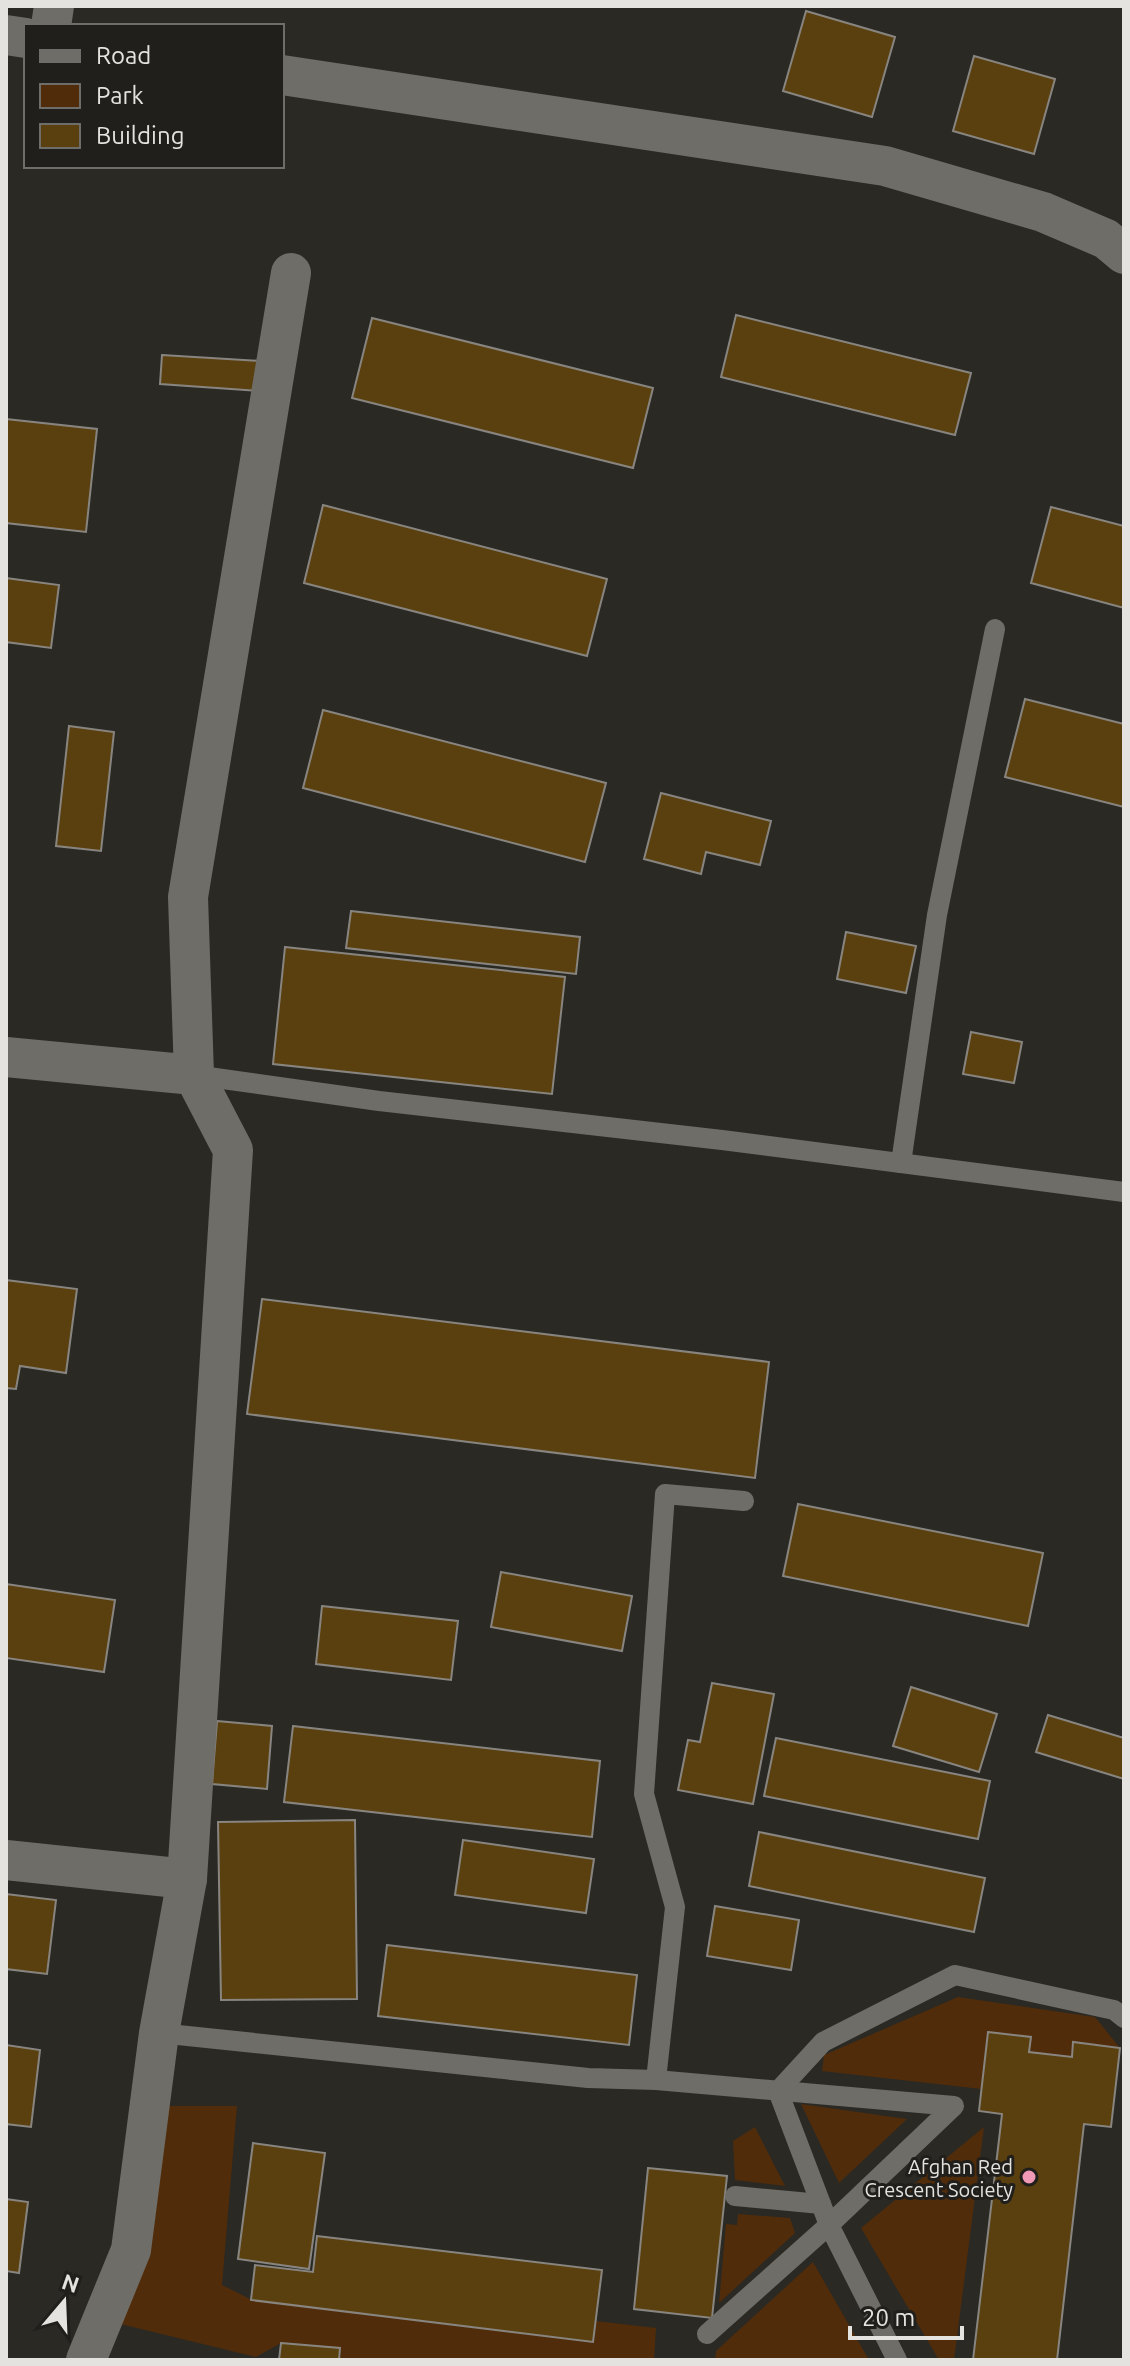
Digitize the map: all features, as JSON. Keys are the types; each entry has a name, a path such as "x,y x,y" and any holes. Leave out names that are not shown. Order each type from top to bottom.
{"street":[{"path":"284,75 885,166 1043,212 1106,239 1124,254"},
{"path":"86,2360 131,2250 159,2033 187,1879 233,1150 194,1075 188,897 291,273"},
{"path":"6,1057 194,1075"},
{"path":"6,1860 187,1879"}],"lane":[{"path":"901,1163 937,915 995,629"},
{"path":"194,1075 379,1101 722,1140 1124,1192"},
{"path":"656,2080 675,1907 644,1794 665,1494 744,1501"},
{"path":"778,2091 823,2042 955,1975 1114,2010 1124,2018"},
{"path":"159,2033 588,2078 656,2080 954,2106 829,2225 707,2334"},
{"path":"778,2091 829,2225 897,2360"},
{"path":"735,2196 821,2204"}],"green space":[{"path":"958,1997 1095,2017 1120,2048 1073,2042 1072,2057 1029,2052 1031,2037 988,2032 981,2089 822,2071 824,2055"},
{"path":"801,2104 907,2119 839,2183"},
{"path":"150,2106 237,2106 222,2285 252,2300 593,2342 596,2321 656,2328 654,2360 339,2360 339,2348 281,2343 256,2357 104,2320"},
{"path":"755,2127 785,2186 735,2180 733,2141"},
{"path":"984,2127 954,2360 939,2360 861,2228"},
{"path":"738,2214 790,2218 795,2233 719,2303 726,2224 737,2225"},
{"path":"813,2262 869,2360 715,2360 716,2351"}],"building":[{"path":"806,11 895,37 872,117 783,91"},
{"path":"974,56 1055,79 1034,154 953,131"},
{"path":"736,315 971,373 955,435 721,377"},
{"path":"372,318 653,388 633,468 352,398"},
{"path":"162,355 262,361 260,391 160,384"},
{"path":"6,419 97,429 86,532 6,523"},
{"path":"323,505 607,579 587,656 304,583"},
{"path":"1051,507 1124,526 1124,608 1031,583"},
{"path":"6,578 59,585 51,648 6,642"},
{"path":"1025,699 1124,724 1124,807 1005,777"},
{"path":"323,710 606,783 585,862 303,788"},
{"path":"69,726 114,732 101,851 56,846"},
{"path":"661,793 771,821 760,865 706,852 701,874 644,859"},
{"path":"351,911 580,937 576,974 346,948"},
{"path":"846,932 916,946 906,993 837,979"},
{"path":"285,947 565,977 552,1094 273,1064"},
{"path":"971,1032 1022,1042 1014,1083 963,1074"},
{"path":"6,1280 77,1289 66,1373 20,1366 16,1389 6,1388"},
{"path":"262,1299 769,1362 755,1478 247,1414"},
{"path":"798,1504 1043,1553 1028,1626 783,1576"},
{"path":"501,1572 632,1596 622,1651 491,1627"},
{"path":"6,1584 115,1600 104,1672 6,1658"},
{"path":"322,1606 458,1621 451,1680 316,1664"},
{"path":"712,1683 774,1694 753,1804 678,1790 688,1740 700,1742"},
{"path":"911,1687 997,1714 979,1772 893,1746"},
{"path":"1048,1715 1124,1738 1124,1779 1036,1752"},
{"path":"217,1721 272,1726 267,1789 212,1784"},
{"path":"293,1726 600,1761 592,1837 284,1802"},
{"path":"776,1738 990,1781 978,1839 764,1796"},
{"path":"355,1820 357,1999 221,2000 218,1822"},
{"path":"759,1832 985,1878 974,1932 749,1886"},
{"path":"463,1840 594,1859 586,1913 455,1895"},
{"path":"6,1894 56,1900 47,1974 6,1969"},
{"path":"715,1906 799,1920 791,1970 707,1956"},
{"path":"387,1945 637,1975 629,2045 378,2016"},
{"path":"988,2032 1031,2037 1029,2052 1072,2057 1073,2042 1120,2048 1111,2127 1084,2124 1057,2360 973,2360 1002,2114 979,2111"},
{"path":"6,2045 40,2050 31,2127 6,2124"},
{"path":"253,2143 325,2153 309,2269 238,2259"},
{"path":"648,2168 727,2176 712,2318 634,2309"},
{"path":"6,2199 28,2202 19,2273 6,2271"},
{"path":"317,2236 602,2270 593,2342 251,2300 255,2265 313,2272"},
{"path":"281,2343 340,2348 339,2360 279,2360"}],"place":[{"name":"Afghan Red Crescent Society","path":"1029,2177"}]}
